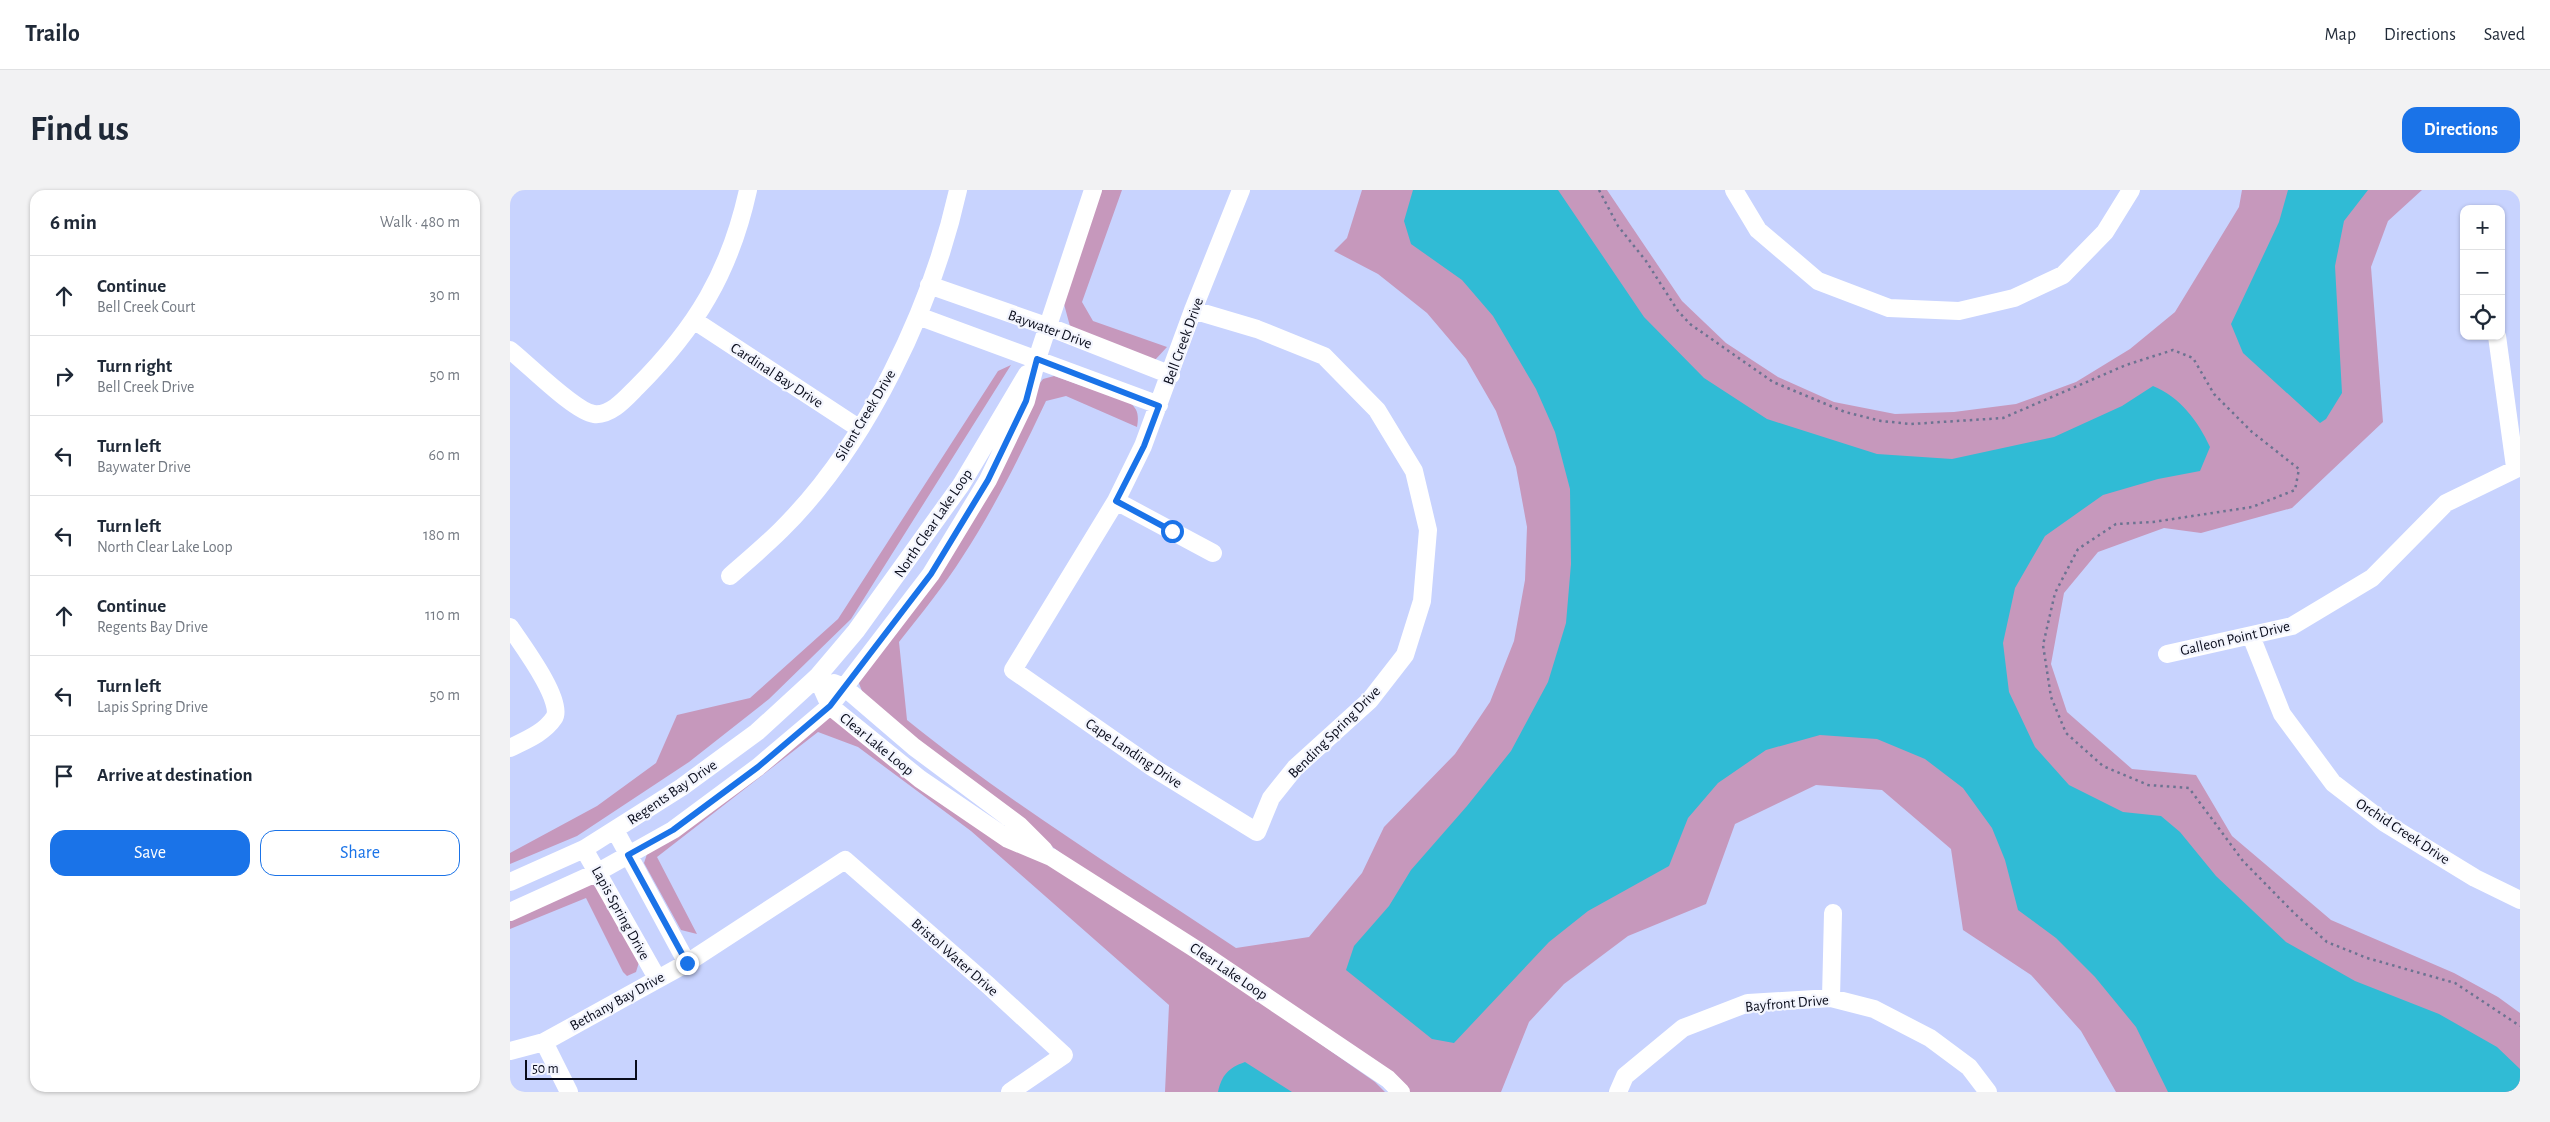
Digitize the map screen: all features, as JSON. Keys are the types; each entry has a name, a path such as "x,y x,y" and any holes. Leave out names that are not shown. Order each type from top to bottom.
{"street":[{"path":"510,350 579,410 606,414 625,400 661,363 695,320 717,282 733,244 748,190"},
{"name":"Silent Creek Drive","path":"730,576 782,530 826,477 860,429 893,369 918,316 951,223 958,190"},
{"name":"North Clear Lake Loop","path":"830,706 931,574 988,480 1026,401 1037,359 1093,190"},
{"name":"Bell Creek Drive","path":"1013,670 1116,501 1144,446 1241,190"},
{"path":"1734,190 1758,230 1818,281 1889,308 1959,311 2014,298 2063,275 2105,232 2131,190"},
{"name":"Baywater Drive","path":"929,284 1048,327 1171,375"},
{"name":"Bending Spring Drive","path":"1194,310 1257,329 1324,356 1377,410 1414,471 1428,530 1422,602 1405,655 1370,700 1295,768 1271,798 1257,832"},
{"path":"918,316 1159,406"},
{"name":"Cardinal Bay Drive","path":"695,320 860,429"},
{"path":"2498,340 2518,467"},
{"name":"North Clear Lake Loop","path":"817,677 856,631 956,493 1037,359"},
{"name":"Galleon Point Drive","path":"2167,654 2292,626 2372,578 2446,503 2518,467"},
{"path":"1116,501 1213,553"},
{"path":"510,628 535,663 557,706 555,717 535,736 510,748"},
{"name":"Orchid Creek Drive","path":"2251,636 2282,714 2333,783 2385,823 2475,878 2520,900"},
{"name":"Cape Landing Drive","path":"1013,670 1152,767 1257,832"},
{"name":"Clear Lake Loop","path":"817,677 844,687 914,748 1020,826 1051,857"},
{"name":"Clear Lake Loop","path":"817,677 830,706 920,779 1008,839 1051,857 1198,950 1388,1078 1401,1092"},
{"name":"Regents Bay Drive","path":"510,882 584,849 682,787 757,732 817,677"},
{"name":"Regents Bay Drive","path":"510,912 598,872 681,825 758,767 830,706"},
{"path":"615,830 687,963"},
{"name":"Lapis Spring Drive","path":"584,849 657,978"},
{"name":"Bethany Bay Drive","path":"510,1051 544,1042 687,963 845,860"},
{"name":"Bristol Water Drive","path":"845,860 990,986 1064,1055 1010,1092"},
{"path":"1831,998 1833,913"},
{"name":"Bayfront Drive","path":"1618,1092 1625,1076 1683,1028 1748,1004 1831,998 1874,1009 1930,1038 1969,1066 1988,1092"},
{"path":"544,1042 569,1092"}],"path":[{"path":"1599,190 1618,226 1646,261 1678,311 1690,324 1774,382 1845,412 1881,421 1911,424 2003,418 2126,366 2173,350 2193,358 2214,394 2252,432 2299,468 2295,490 2252,507 2153,522 2116,524 2078,549 2055,593 2043,645 2051,697 2066,733 2103,766 2148,785 2189,788 2243,861 2295,914 2327,942 2367,958 2455,983 2520,1026"}],"shaded area":[{"path":"1101,190 1122,190 1082,302 1093,321 1167,347 1155,360 1071,330 1064,304"},
{"path":"1362,190 1607,190 1682,301 1726,343 1778,377 1834,402 1895,414 1954,412 2016,404 2076,382 2130,349 2175,312 2239,207 2242,190 2422,190 2388,221 2371,267 2383,422 2292,508 2201,533 2164,528 2098,552 2064,593 2051,664 2067,712 2132,769 2196,775 2232,836 2331,920 2454,973 2498,997 2520,1013 2520,1092 2116,1092 2081,1031 2031,975 1963,930 1951,849 1882,790 1816,785 1735,824 1706,904 1628,936 1564,984 1529,1022 1501,1092 1408,1092 1062,854 995,804 864,696 858,681 920,596 1031,394 1043,379 1054,376 1129,402 1137,413 1137,427 1066,396 1046,401 986,519 948,578 899,642 907,720 946,751 1028,810 1236,948 1309,937 1362,873 1384,827 1455,754 1490,702 1514,641 1525,580 1527,527 1516,467 1496,411 1466,359 1427,313 1378,274 1334,251 1347,238"},
{"path":"1413,190 1558,190 1644,317 1704,378 1767,419 1877,454 1952,459 2054,437 2122,406 2153,386 2180,403 2194,419 2210,447 2200,471 2158,479 2103,495 2045,536 2015,588 2003,643 2009,692 2035,747 2069,785 2123,812 2161,816 2180,832 2216,876 2286,942 2355,981 2439,1014 2497,1047 2520,1069 2520,1092 2168,1092 2136,1027 2095,977 2056,938 2018,910 2005,860 1992,828 1963,788 1925,759 1877,739 1820,735 1766,750 1718,783 1688,818 1669,866 1588,911 1549,942 1454,1043 1432,1039 1346,970 1354,946 1389,906 1411,870 1467,806 1511,751 1548,682 1566,623 1571,564 1570,489 1555,432 1536,389 1493,316 1462,280 1411,244 1404,221"},
{"path":"2288,190 2368,190 2344,221 2335,266 2342,393 2326,419 2320,423 2243,353 2231,324 2279,222"},
{"path":"1011,365 851,619 769,699 689,762 577,836 510,864 510,853 597,806 656,763 677,715 750,698 838,619 998,371"},
{"path":"830,708 1042,860 1209,966 1375,1082 1385,1092 1165,1092 1169,1005 971,831 858,747 818,732 657,857 697,934 681,930 644,863 649,848"},
{"path":"598,880 640,959 636,972 627,976 623,972 586,898 510,929 510,913"},
{"path":"1245,1062 1292,1092 1218,1092 1227,1073"}],"route":[{"path":"687,963 628,855 673,830 758,767 830,706 931,574 988,480 1026,401 1037,359 1159,406 1144,446 1116,501 1172,531"}]}
